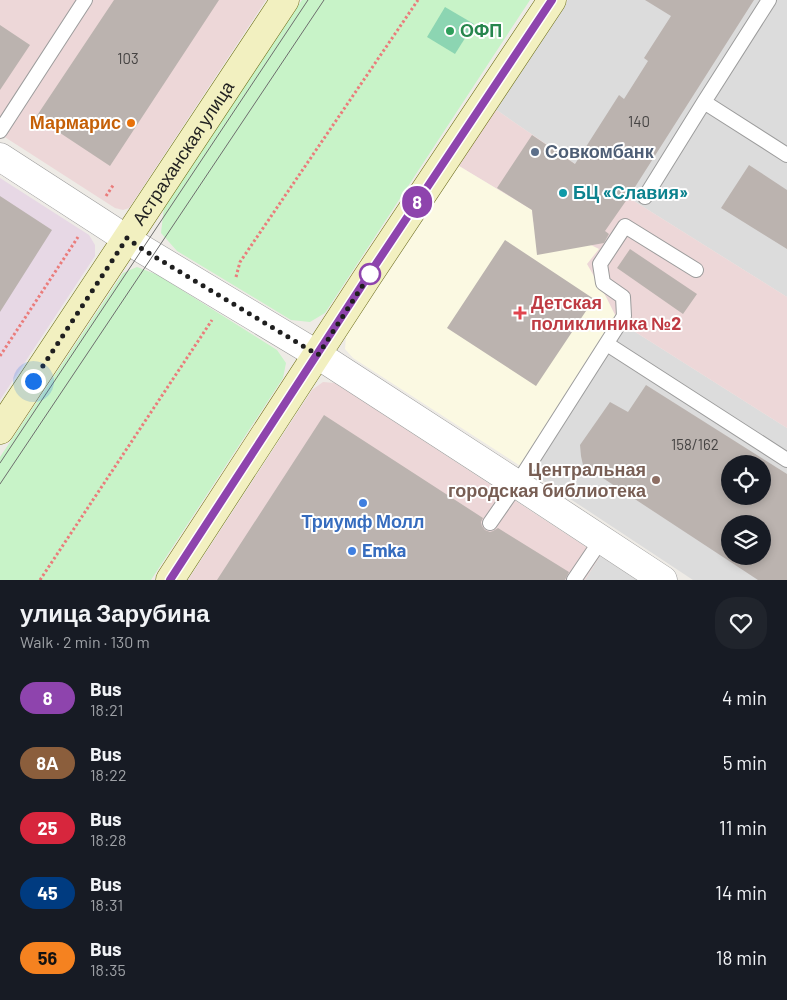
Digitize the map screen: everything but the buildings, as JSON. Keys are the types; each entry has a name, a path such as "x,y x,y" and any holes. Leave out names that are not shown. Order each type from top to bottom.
{"main road":[{"name":"Астраханская улица","path":"0,430 285,0"},
{"path":"170,580 368,276 552,0"}],"street":[{"path":"0,157 142,249 318,355 663,580"}],"lane":[{"path":"0,131 85,0"},
{"path":"645,197 769,0"},
{"path":"704,102 787,155"},
{"path":"490,523 624,316 623,297 603,283 600,264 625,226 696,270"},
{"path":"607,344 787,460"},
{"path":"574,580 601,540"}],"path":[{"path":"233,284 240,262 418,0"},
{"path":"0,356 114,184"},
{"path":"40,580 216,313"}],"shaded area":[{"path":"0,0 266,0 129,208 123,210 115,208 0,134"},
{"path":"568,0 787,0 787,297 575,164 495,109"},
{"path":"495,109 575,164 787,297 787,428 618,321 586,264 598,249 541,233 533,221 532,210 459,166"},
{"path":"459,166 532,210 533,221 541,233 591,245 599,249 587,264 618,321 522,467 353,358 345,349 346,336"},
{"path":"0,178 89,235 95,245 95,256 0,400"},
{"path":"618,321 787,428 787,580 693,580 522,467"},
{"name":"Триумф Молл","path":"323,382 335,383 600,556 585,580 188,580 312,390"},
{"path":"600,556 637,580 585,580"}],"green space":[{"path":"302,0 530,0 325,313 310,322 291,320 177,251 161,233 164,207"},
{"name":"ОФП","path":"445,7 474,24 455,54 427,37"},
{"path":"137,267 158,275 277,350 286,363 283,378 151,580 0,580 0,457 123,273"}],"tram line":[{"path":"0,463 308,0"},
{"path":"0,484 324,0"}],"bus line":[{"name":"8","path":"170,580 368,276 552,0"}],"place":[{"name":"ОФП","path":"450,31"},
{"name":"Мармарис","path":"131,123"},
{"name":"Совкомбанк","path":"535,152"},
{"name":"БЦ «Славия»","path":"563,193"},
{"name":"Детская поликлиника №2","path":"520,313"},
{"name":"Центральная городская библиотека","path":"656,480"},
{"name":"Триумф Молл","path":"363,503"},
{"name":"Emka","path":"352,551"}],"route":[{"path":"33,381 127,238 142,249 318,355 370,274"}]}
